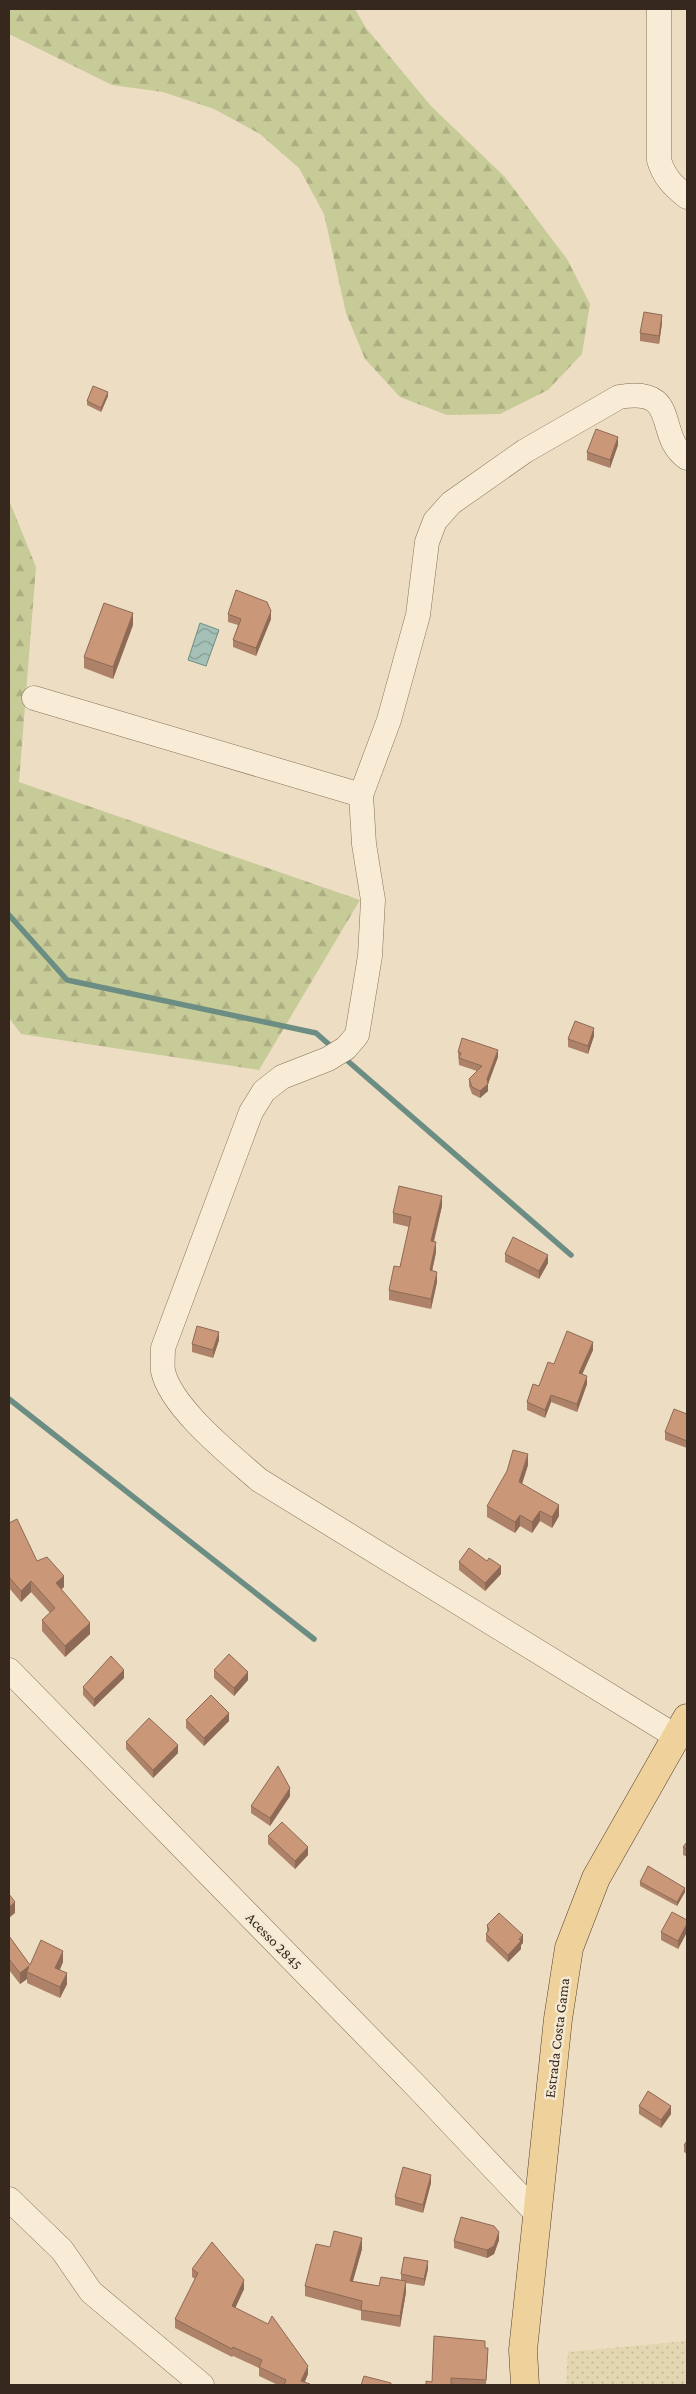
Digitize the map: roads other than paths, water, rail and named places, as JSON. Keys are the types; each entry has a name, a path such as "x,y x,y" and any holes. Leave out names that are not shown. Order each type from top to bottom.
{"main road":[{"name":"Estrada Costa Gama","path":"525,2385 522,2350 558,2019 570,1948 596,1878 682,1728"}],"street":[{"path":"659,9 659,160 664,175 675,188 687,197"},
{"path":"682,1728 259,1480 209,1435 174,1394 163,1372 163,1348 251,1112 264,1091 282,1077 328,1059 346,1048 357,1035 370,956 373,900 364,844 361,795 389,720 418,615 427,542 435,521 451,503 525,450 619,397 636,394 652,398 662,409 677,448 687,458"},
{"path":"34,698 361,795"},
{"name":"Acesso 2845","path":"9,1670 418,2089 537,2214"},
{"path":"9,2199 62,2250 92,2292 202,2385"}],"water":[{"path":"200,623 219,630 206,666 188,660"}],"waterway":[{"path":"9,915 67,980 316,1033 333,1048"},
{"path":"342,1056 571,1255"},
{"path":"9,1399 314,1639"}]}
